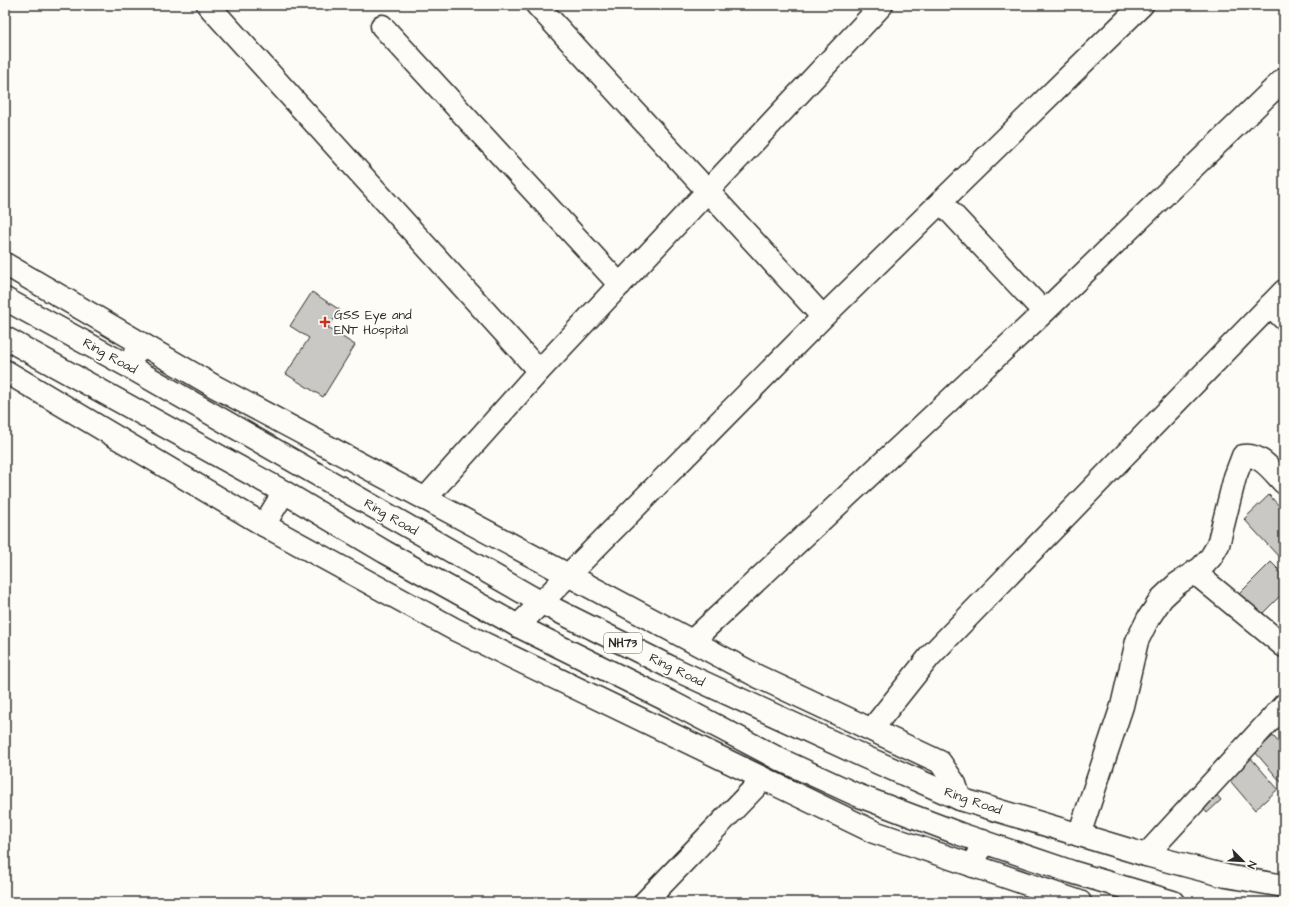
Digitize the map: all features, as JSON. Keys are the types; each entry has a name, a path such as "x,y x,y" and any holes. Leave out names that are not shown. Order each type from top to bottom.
{"main road":[{"path":"208,5 539,371"},
{"path":"537,5 823,317"},
{"path":"425,499 539,371 882,5"},
{"path":"518,626 540,602 569,575 823,317 1142,5"},
{"path":"382,26 620,285"},
{"path":"692,641 1044,312 1284,79"},
{"path":"941,202 1044,312"},
{"path":"5,264 214,386 757,676 940,762 955,784 960,799"},
{"name":"Ring Road","path":"5,299 128,366 540,602 670,667 865,757 960,799 1079,835 1146,855 1226,876 1281,882"},
{"path":"872,729 930,656 1279,305"},
{"name":"NH73","path":"5,338 284,492 385,552 518,626 669,701 781,760 857,795 983,841 1072,872 1174,902"},
{"path":"128,366 141,344"},
{"path":"5,371 264,525 454,629 874,832 973,866 1046,897 1080,902"},
{"path":"1079,835 1122,706 1137,641 1148,619 1162,598 1211,557 1218,545 1235,477 1243,456 1249,455 1266,464 1284,483"},
{"path":"264,525 284,492"},
{"path":"1194,572 1284,646"},
{"path":"1146,855 1284,705"},
{"path":"645,902 763,778"},
{"path":"973,866 983,841"}],"building":[{"path":"312,292 340,310 328,328 355,345 323,397 286,374 309,338 290,326"},
{"path":"1269,495 1284,511 1284,551 1278,556 1244,519"},
{"path":"1271,562 1284,575 1284,592 1259,617 1238,595"},
{"path":"1273,736 1284,748 1284,780 1281,782 1255,752"},
{"path":"1249,756 1278,789 1255,810 1226,776"},
{"path":"1211,788 1221,800 1207,813 1197,801"}],"place":[{"name":"GSS Eye and ENT Hospital","path":"325,322"}]}
